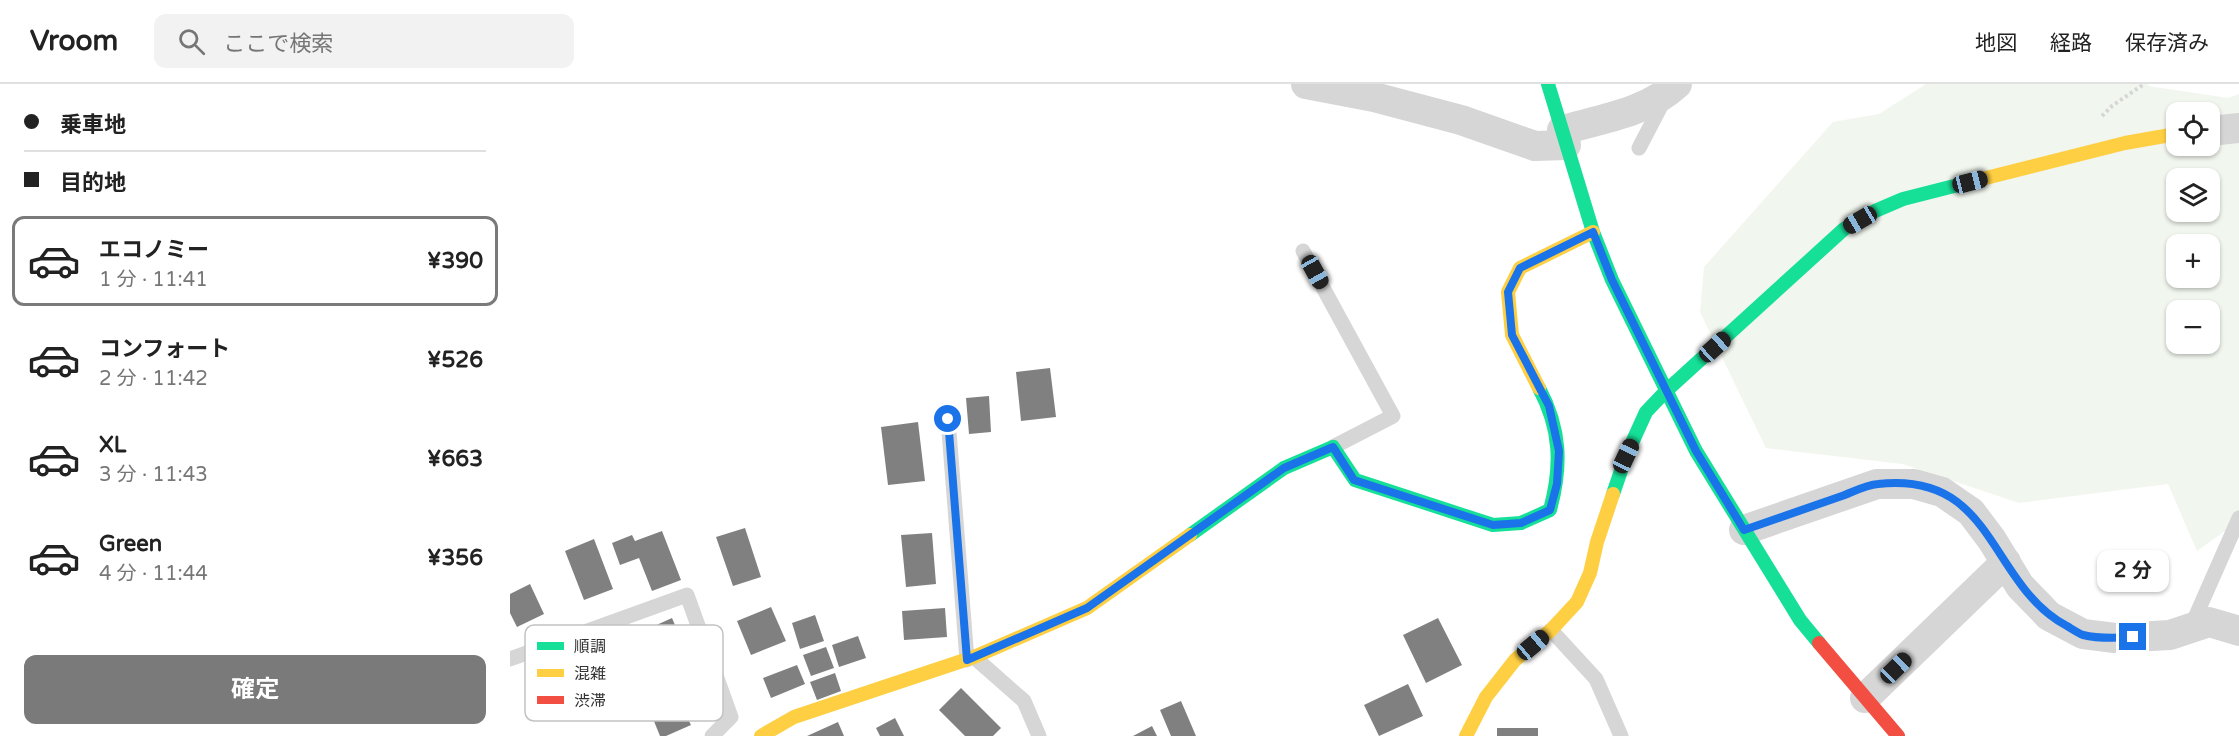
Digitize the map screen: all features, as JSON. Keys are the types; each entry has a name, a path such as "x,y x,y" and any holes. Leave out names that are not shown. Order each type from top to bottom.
{"street":[{"path":"1306,84 1374,97 1461,120 1535,146 1643,108 1672,89"},
{"path":"1548,84 1593,232 1612,280 1696,451 1800,620 1898,736"},
{"path":"2220,130 2239,128"},
{"path":"1466,736 1486,697 1515,660 1551,630 1577,602 1590,573 1597,542 1626,456 1646,412 1666,391 1844,230 1875,211 1903,199 2125,142 2166,136"},
{"path":"761,736 794,717 970,658 1087,608 1284,468 1333,447 1354,480 1493,525 1521,523 1550,510 1557,484 1559,451 1549,406 1512,335 1508,292 1520,268 1593,232"},
{"path":"1744,530 1876,484 1914,484 1942,492 1971,512 1992,540 2020,586 2049,616 2083,634 2115,638 2170,635 2209,622 2239,631"},
{"path":"1865,698 2006,562"}],"lane":[{"path":"1639,148 1672,89"},
{"path":"1304,251 1393,416 1333,447"},
{"path":"948,419 970,658 1024,701 1039,736"},
{"path":"2190,628 2239,518"},
{"path":"604,625 687,595 698,625"},
{"path":"1551,630 1596,679 1622,736"},
{"path":"510,659 525,654"},
{"path":"712,736 731,717 723,695"}],"shaded area":[{"path":"1926,84 2149,84 2148,86 2228,98 2239,94 2239,521 2197,551 2168,484 2019,503 1903,464 1766,448 1700,312 1704,267 1833,122 1879,114"}],"building":[{"path":"1050,368 1056,417 1021,421 1016,372"},
{"path":"989,396 991,432 969,434 966,398"},
{"path":"918,422 925,481 888,485 881,427"},
{"path":"745,528 761,577 733,586 716,537"},
{"path":"662,531 681,580 652,591 639,558 620,565 612,543 632,535 635,541"},
{"path":"932,533 936,584 906,587 901,535"},
{"path":"594,539 613,589 584,600 565,551"},
{"path":"530,584 544,614 517,627 510,613 510,594"},
{"path":"771,607 786,641 751,655 737,621"},
{"path":"945,608 947,637 904,640 902,611"},
{"path":"815,615 824,641 800,649 792,623"},
{"path":"672,618 675,625 656,625"},
{"path":"1438,618 1462,665 1426,683 1403,635"},
{"path":"858,636 866,658 839,667 832,645"},
{"path":"826,647 834,668 811,676 803,655"},
{"path":"797,665 805,684 771,698 763,678"},
{"path":"835,673 841,691 817,700 810,682"},
{"path":"1408,684 1423,716 1379,736 1364,705"},
{"path":"961,688 1001,728 993,736 965,736 939,710"},
{"path":"1181,701 1196,736 1171,736 1160,710"},
{"path":"895,718 904,736 880,736 876,728"},
{"path":"654,721 689,721 691,725 666,736 660,736"},
{"path":"838,722 844,736 807,736"},
{"path":"1152,726 1157,736 1133,736"},
{"path":"1497,728 1538,728 1538,736 1497,736"}],"traffic: fast":[{"path":"1548,84 1593,232 1612,280 1696,451 1800,620 1819,643"},
{"path":"1613,494 1626,456 1646,412 1666,391 1844,229 1875,211 1903,199 1962,184"},
{"path":"1190,535 1284,468 1333,447 1355,480 1493,525 1521,523 1550,510 1554,494 1558,463 1555,433 1552,418 1539,388"}],"traffic: slow":[{"path":"1962,184 2125,143 2166,136"},
{"path":"1539,388 1512,335 1508,292 1520,268 1593,232"},
{"path":"1466,736 1486,697 1515,660 1551,630 1577,602 1590,573 1597,542 1613,494"},
{"path":"761,736 794,717 974,657 1087,608 1190,535"}],"traffic: jam":[{"path":"1819,643 1898,736"}],"route":[{"path":"948,419 967,660 1087,608 1284,468 1333,447 1354,480 1493,525 1521,523 1550,510 1557,484 1559,451 1549,406 1512,335 1508,292 1520,268 1593,232 1612,280 1696,451 1744,530 1876,484 1914,484 1942,492 1971,512 1992,540 2020,586 2049,616 2083,634 2115,638 2133,637"}]}
